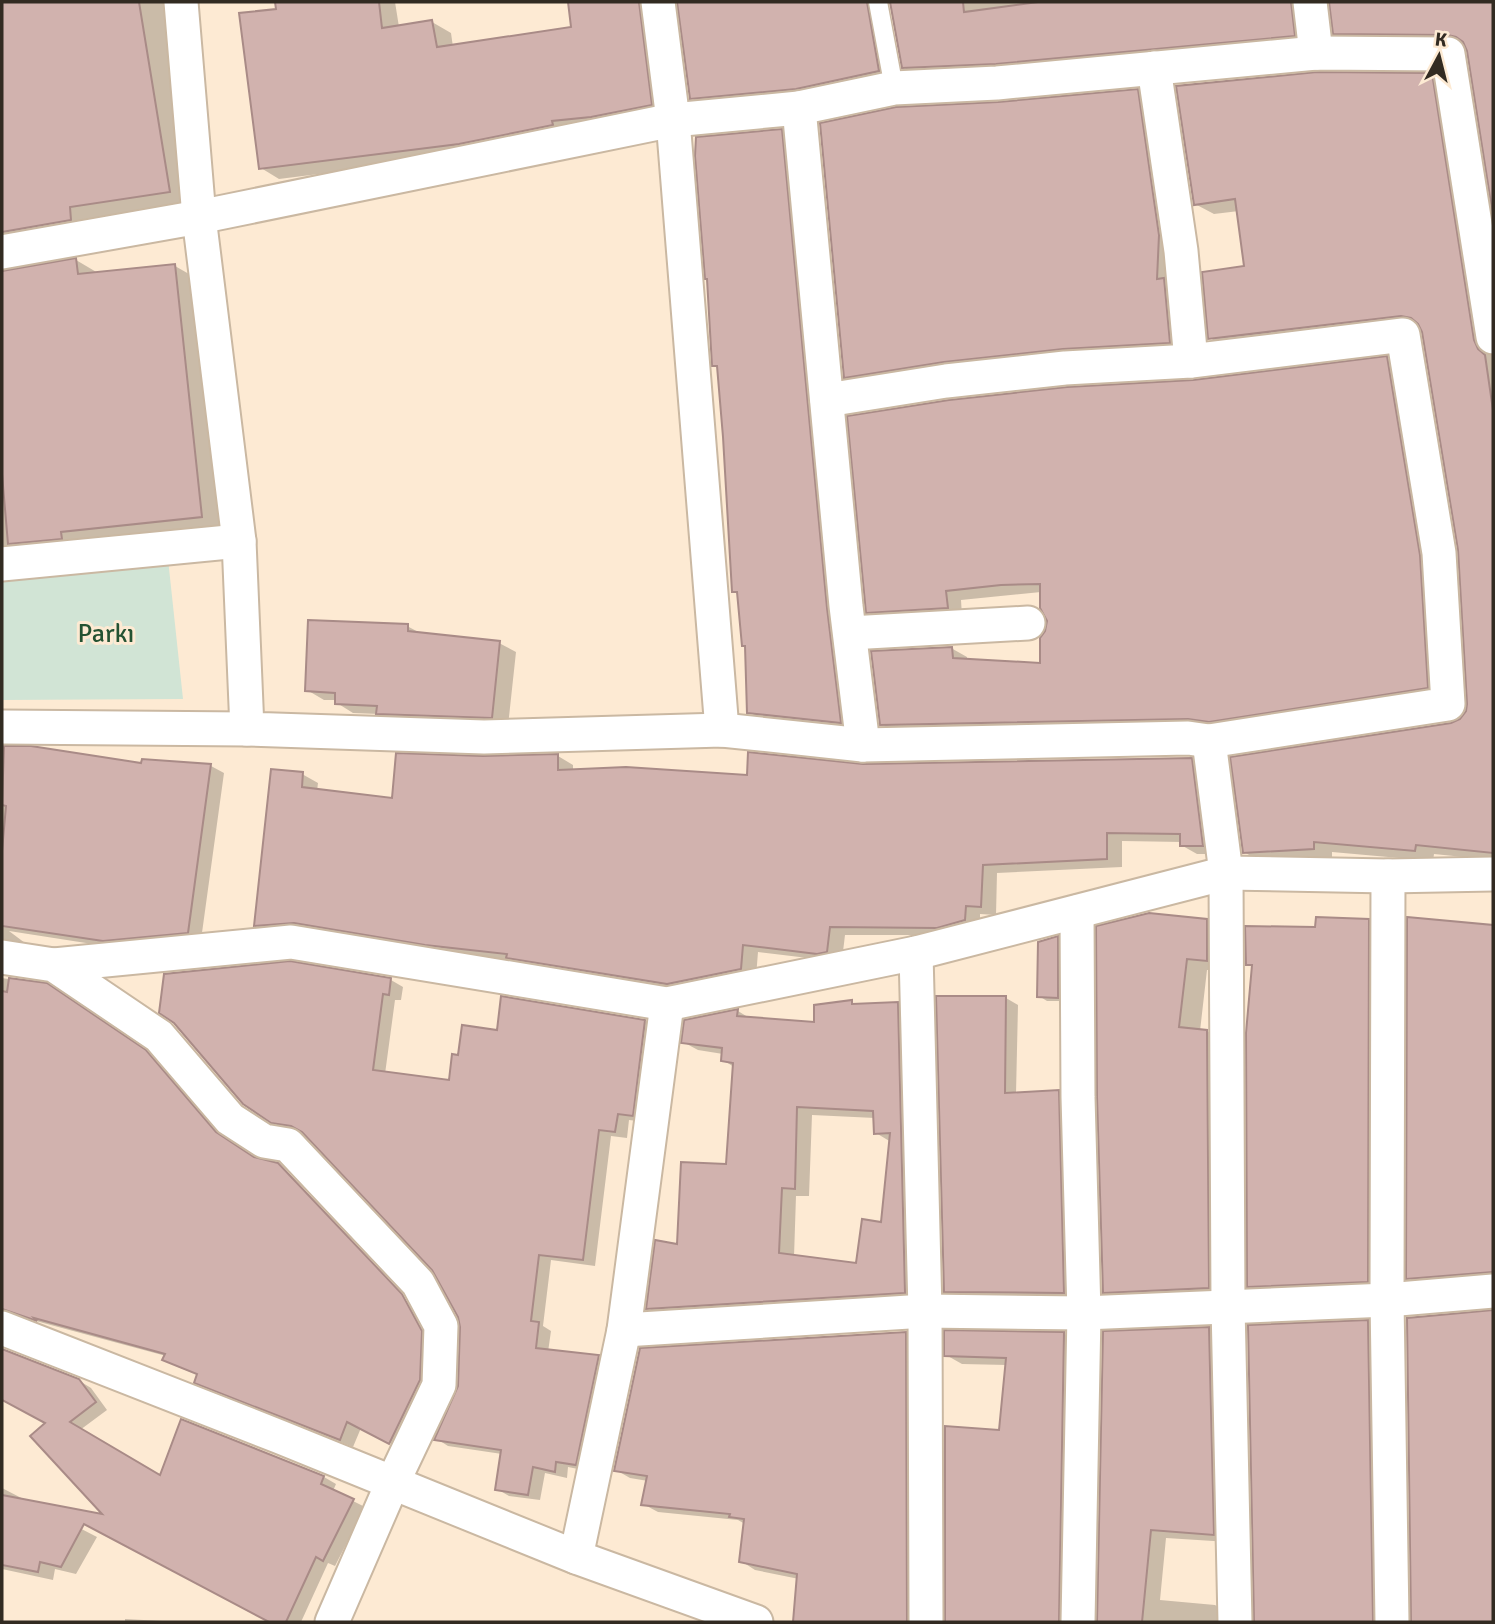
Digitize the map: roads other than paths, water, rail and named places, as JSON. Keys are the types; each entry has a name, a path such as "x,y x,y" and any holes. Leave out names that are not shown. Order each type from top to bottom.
{"street":[{"path":"181,2 199,217 239,541 247,729"},
{"path":"657,2 673,120 722,730"},
{"path":"1310,2 1315,53"},
{"path":"2,252 199,217 673,120 799,108 894,89 997,83 1315,53 1448,54 1493,337"},
{"path":"1154,68 1181,251 1191,361"},
{"path":"799,108 863,745"},
{"path":"2,727 247,729 484,737 722,730 863,745 1188,738 1209,741 1448,704 1439,553 1404,335 1191,361 1052,370 946,381 827,400"},
{"path":"2,564 239,541"},
{"path":"850,633 1028,623"},
{"path":"1209,741 1226,873 1228,1306 1235,1622"},
{"path":"2,957 54,965 291,942 667,1004 916,953 1226,873 1388,876 1493,874"},
{"path":"1388,876 1387,1300 1392,1622"},
{"path":"1077,912 1078,1097 1084,1313 1078,1622"},
{"path":"916,953 925,1311 926,1622"},
{"path":"54,965 159,1036 230,1119 264,1141 288,1145 418,1283 441,1326 439,1385 332,1622"},
{"path":"576,1557 624,1330 667,1004"},
{"path":"624,1330 925,1311 1084,1313 1387,1300 1493,1291"},
{"path":"2,1328 576,1557 756,1622"}],"lane":[{"path":"878,2 894,89"}],"park label":[{"name":"Parkı","path":"106,633"}]}
